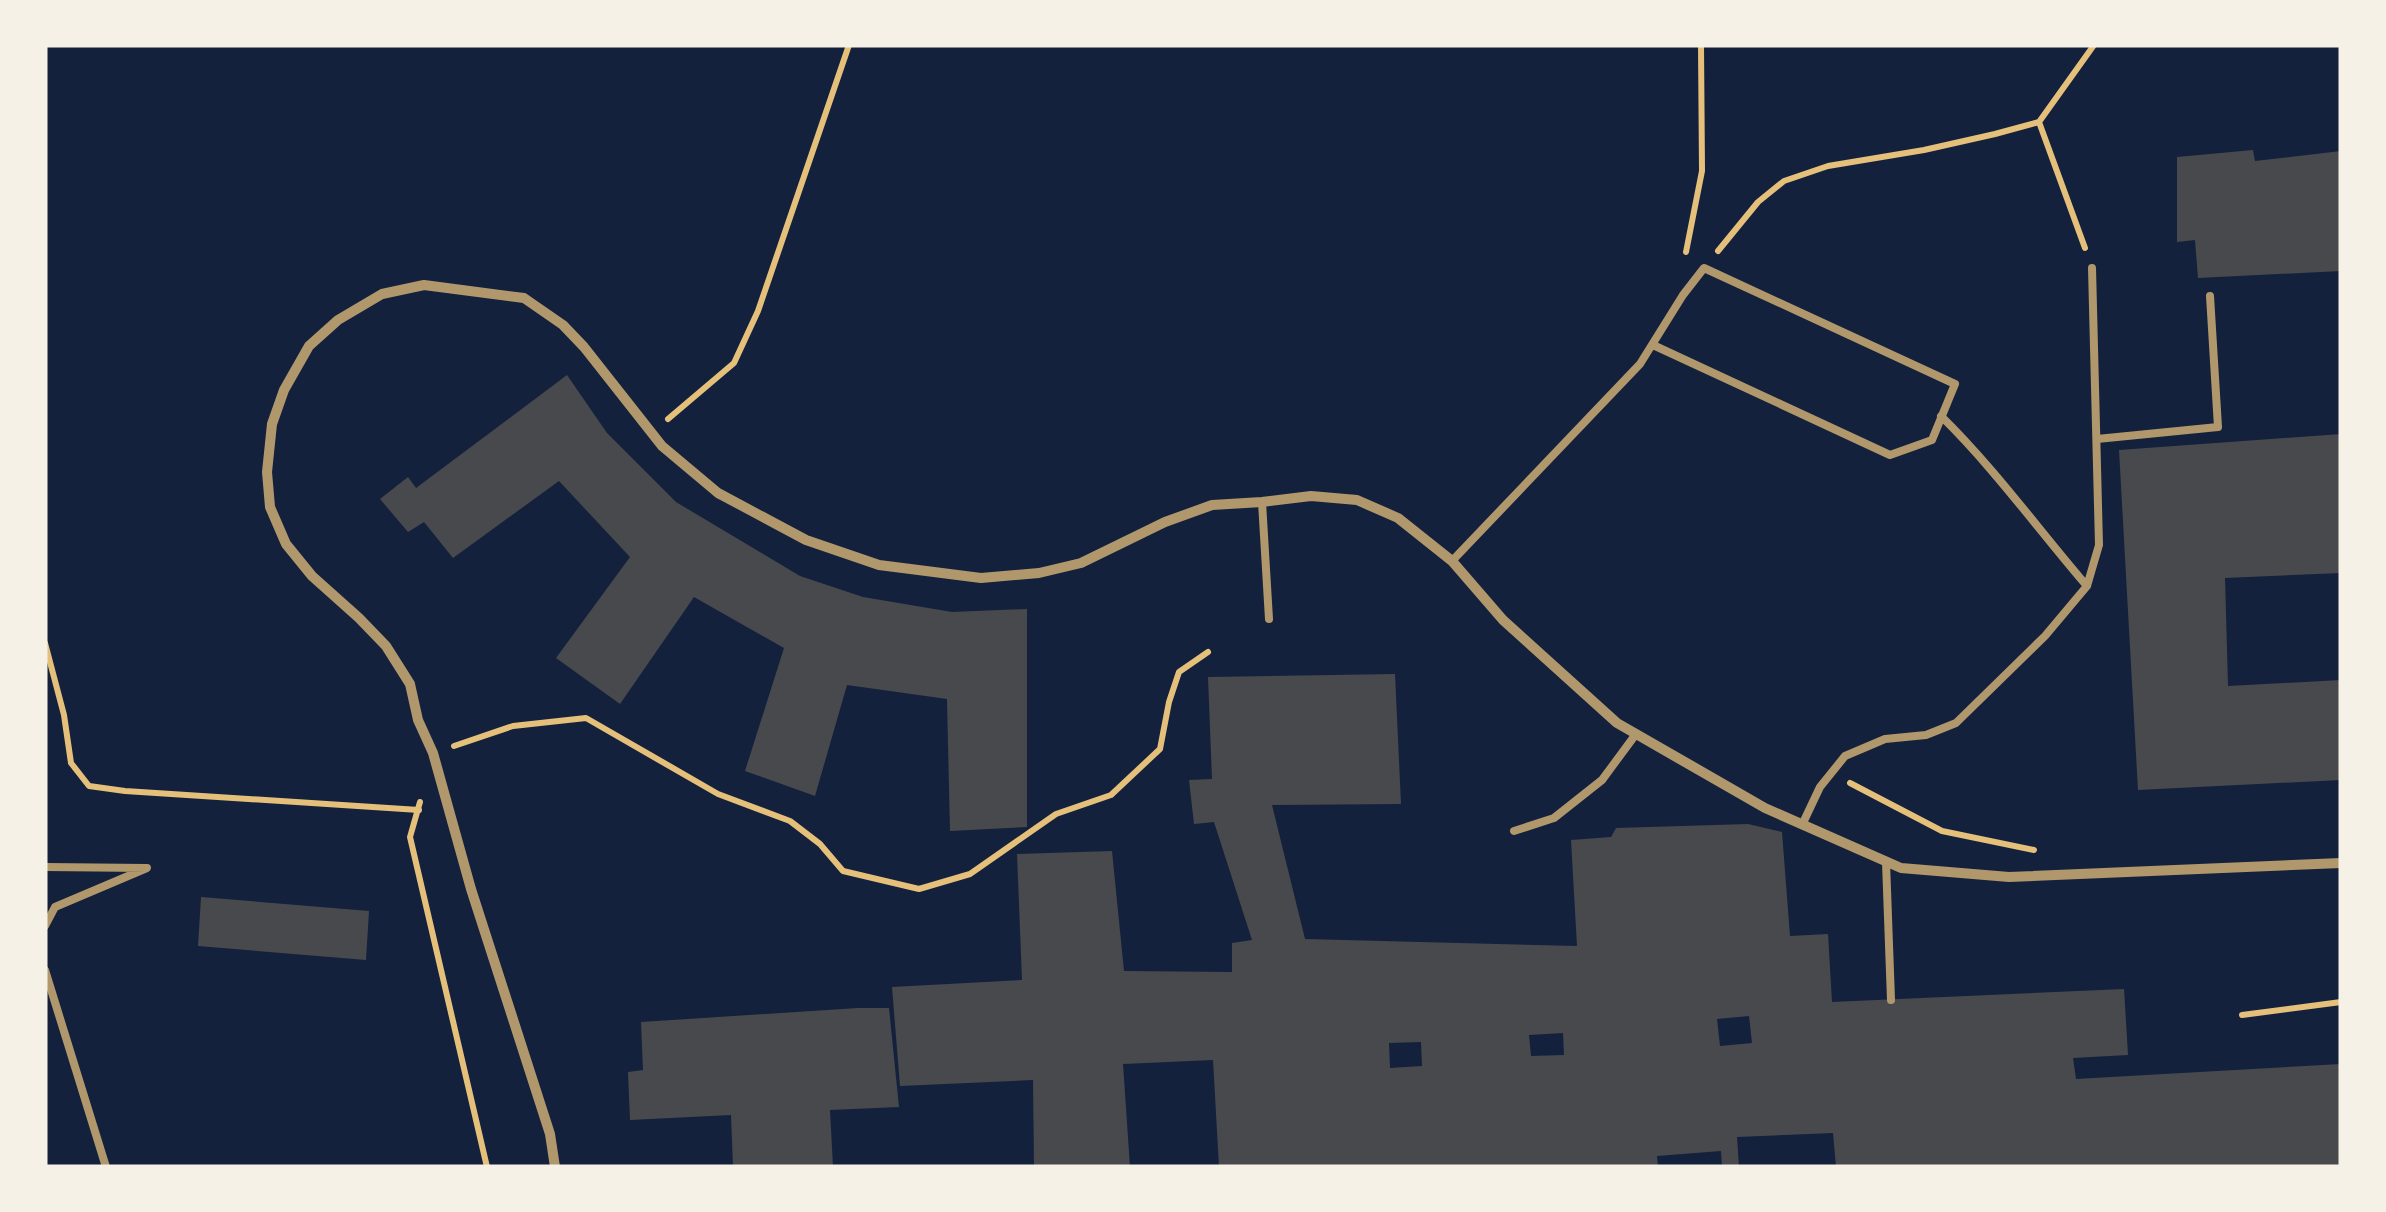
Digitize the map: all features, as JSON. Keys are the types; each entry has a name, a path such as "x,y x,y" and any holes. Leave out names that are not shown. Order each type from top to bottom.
{"street":[{"path":"555,1167 550,1134 433,753 418,720 410,684 386,646 312,576 286,544 270,508 267,472 272,424 284,390 309,346 338,320 382,294 424,285 524,298 563,324 662,446 718,494 806,540 879,565 981,578 1039,574 1081,564 1165,522 1212,506 1311,496 1357,500 1398,518 1452,561 1502,620 1618,723 1765,808 1901,868 2008,876 2341,863"}],"lane":[{"path":"1452,561 1640,364 1704,268 1955,384 1932,440 1890,454 1653,345"},
{"path":"1802,824 1820,787 1845,756 1885,740 1926,735 1956,723 2045,636 2087,586 2099,546 2092,268"},
{"path":"2097,439 2218,427 2210,296"},
{"path":"1941,416 1972,446 2087,586"},
{"path":"1262,502 1269,620"},
{"path":"1514,831 1554,818 1602,780 1636,734"},
{"path":"1886,862 1891,1000"},
{"path":"45,867 146,868 55,907 45,926"},
{"path":"45,970 106,1167"}],"path":[{"path":"652,433 734,362 758,311 849,45"},
{"path":"1683,295 1680,280 1702,171 1701,45"},
{"path":"1704,268 1758,202 1784,182 1828,166 1924,150 2039,122 2094,45"},
{"path":"2039,122 2092,268"},
{"path":"45,643 54,668 71,763 89,786 450,812"},
{"path":"487,1167 410,837 433,753 512,726 586,718 718,794 790,821 820,844 844,871 918,889 970,874 1056,814 1111,795 1160,749 1179,672 1208,652"},
{"path":"45,672 54,668"},
{"path":"1831,773 1942,831 2048,853"},
{"path":"2242,1015 2341,1002"}],"building":[{"path":"2253,150 2255,161 2341,151 2341,271 2198,278 2195,240 2177,242 2177,157"},
{"path":"567,375 607,433 676,502 800,576 863,597 952,612 1027,609 1027,827 950,831 947,699 847,685 815,796 745,771 784,648 694,597 620,704 556,658 630,557 559,481 453,558 424,522 408,532 380,499 408,477 416,488"},
{"path":"2341,434 2341,573 2225,578 2228,686 2341,680 2341,780 2138,790 2119,450"},
{"path":"1395,674 1401,804 1272,805 1305,939 1577,946 1571,840 1611,837 1616,828 1748,824 1782,832 1790,936 1828,934 1832,1002 2124,989 2128,1055 2073,1058 2076,1079 2341,1064 2341,1167 1836,1167 1833,1133 1737,1137 1739,1167 1722,1167 1721,1151 1657,1156 1658,1167 1219,1167 1213,1060 1123,1064 1130,1167 1034,1167 1033,1080 900,1086 892,987 1022,980 1017,854 1112,851 1124,971 1232,972 1232,943 1252,940 1214,822 1194,824 1189,780 1212,779 1208,677","holes":["1749,1016 1752,1043 1720,1046 1717,1019","1563,1033 1564,1055 1531,1056 1529,1035","1421,1042 1422,1066 1390,1068 1389,1043"]},
{"path":"201,897 369,911 366,960 198,946"},
{"path":"889,1008 899,1107 830,1110 833,1167 733,1167 731,1115 630,1120 628,1072 643,1070 641,1022"}]}
